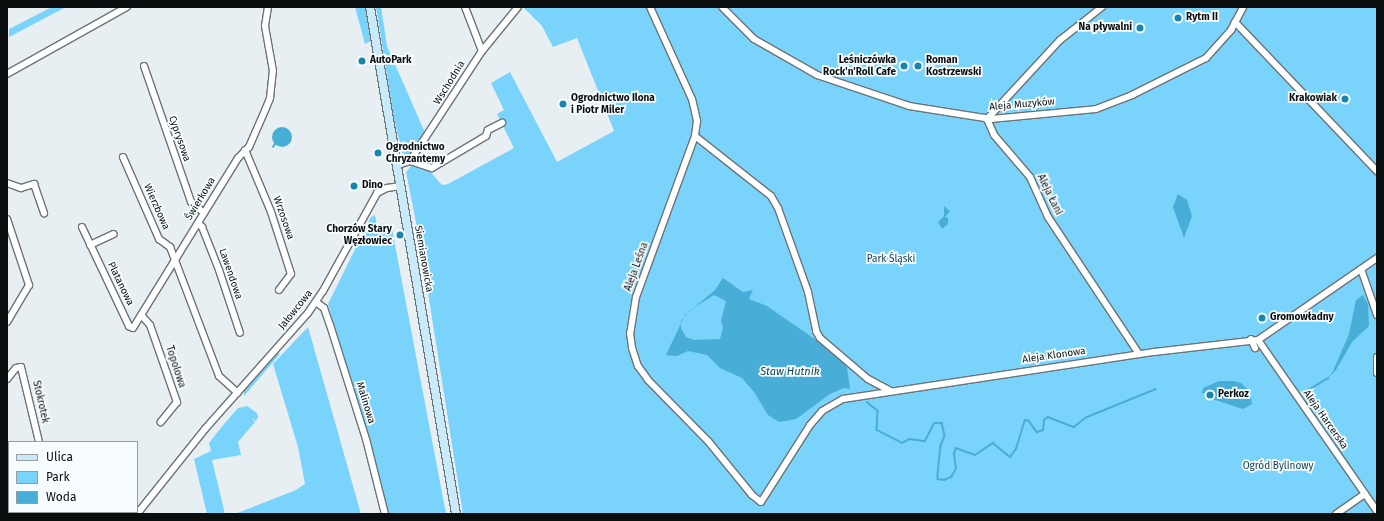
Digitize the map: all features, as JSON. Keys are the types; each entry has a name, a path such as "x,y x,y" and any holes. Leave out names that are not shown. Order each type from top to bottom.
{"street":[{"path":"7,74 127,7"},
{"name":"Świerkowa","path":"133,328 142,316 238,157 245,150 268,103 272,84 273,66 265,26 268,7"},
{"name":"Siemianowicka","path":"370,7 456,514"},
{"path":"465,7 482,51"},
{"name":"Aleja Leśna","path":"650,7 692,100 696,121 695,136 636,297 630,333 632,348 638,366 648,380 708,441 752,495 761,502"},
{"name":"Aleja Muzyków","path":"722,7 754,39 817,75 909,106 987,119 1096,109 1112,103 1206,58 1227,35 1243,7"},
{"path":"987,119 1055,45 1102,7"},
{"name":"Wschodnia","path":"410,161 482,51 517,8"},
{"path":"1235,22 1377,171"},
{"name":"Cyprysowa","path":"144,66 191,202 204,213"},
{"name":"Aleja Łani","path":"987,119 994,135 1030,177 1048,217 1139,354"},
{"path":"398,165 410,161 432,168 486,136 488,130 502,123"},
{"path":"695,136 771,196 778,208 808,292 816,328 823,340 868,379 889,390"},
{"name":"Wrzosowa","path":"245,150 268,205 291,274 279,290"},
{"name":"Wierzbowa","path":"123,156 159,239 170,247 175,261"},
{"path":"7,183 20,188 34,184 44,213"},
{"name":"Jałowcowa","path":"138,513 316,302 375,195 382,189 401,186"},
{"path":"7,219 29,285 7,321"},
{"name":"Lawendowa","path":"198,223 208,241 240,334"},
{"name":"Platanowa","path":"82,227 129,326 133,328"},
{"path":"90,245 114,234"},
{"path":"1258,340 1377,258"},
{"path":"175,261 219,376 238,393"},
{"path":"1361,269 1377,315"},
{"name":"Malinowa","path":"316,302 324,308 330,325 366,439 385,514"},
{"name":"Topolowa","path":"142,316 150,325 177,402 161,422"},
{"path":"1251,339 1254,348"},
{"name":"Aleja Klonowa","path":"761,502 810,425 822,411 850,396 1139,354 1251,339 1258,340"},
{"name":"Aleja Harcerska","path":"1258,340 1377,511"},
{"path":"1377,357 1377,373"},
{"name":"Stokrotek","path":"7,379 16,368 21,367 39,441"},
{"path":"1336,514 1365,494"}],"green space":[{"path":"52,7 66,7 9,37 9,29"},
{"path":"355,7 365,7 371,41 365,44"},
{"path":"376,7 381,7 387,46 426,135 419,145 415,143 410,151 413,154 409,158 403,155 395,124"},
{"name":"Park Śląski","path":"523,7 1377,7 1377,514 463,514 420,242 406,172 412,165 428,169 442,185 448,184 514,148 497,114 504,110 491,83 510,72 557,162 614,131 577,38 553,47 542,26"},
{"path":"375,215 377,224 391,224 446,514 387,514 328,304 371,217"},
{"path":"308,327 361,514 235,514 296,490 305,484 298,447 273,364"},
{"path":"276,352 280,354 244,396 244,390"},
{"path":"247,406 257,413 258,417 256,421 252,418 255,422 238,442 241,455 212,460 225,514 207,514 194,459 211,451 209,443 224,424 238,408"}],"water":[{"path":"282,127 289,130 292,137 289,144 282,147 275,144 272,137 275,130"},
{"path":"1178,194 1187,200 1192,216 1184,238 1173,207"},
{"path":"944,206 950,211 945,217 948,218 948,224 942,229 938,222 944,216"},
{"name":"Staw Hutnik","path":"723,278 743,292 753,290 749,299 767,306 832,351 847,367 850,389 844,388 830,394 796,419 779,422 768,415 754,392 742,378 720,368 707,355 688,351 677,356 666,355 681,323 681,328 686,337 694,340 720,339 723,327 721,321 726,301 714,295 694,308 715,290"},
{"path":"1363,295 1368,304 1369,326 1352,342 1336,370 1328,378 1333,371 1349,334 1356,300"},
{"name":"Perkoz","path":"1219,381 1234,381 1241,383 1250,392 1252,404 1243,409 1212,399 1210,394 1202,393 1203,388"}],"waterway":[{"path":"1305,392 1328,378"},
{"path":"867,402 878,411 877,430 902,443 910,439 925,441 934,423 942,423 945,436 941,446 938,479 944,480 951,477 956,469 954,454 956,448 975,455 993,443 1010,457 1016,449 1025,420 1029,421 1037,432 1043,430 1044,420 1048,417 1074,427 1087,417 1156,389"}],"place":[{"name":"Rytm II","path":"1178,18"},
{"name":"Na pływalni","path":"1140,28"},
{"name":"AutoPark","path":"362,61"},
{"name":"Leśniczówka Rock'n'Roll Cafe","path":"904,66"},
{"name":"Roman Kostrzewski","path":"918,66"},
{"name":"Krakowiak","path":"1345,99"},
{"name":"Ogrodnictwo Ilona i Piotr Miler","path":"563,104"},
{"name":"Ogrodnictwo Chryzantemy","path":"378,153"},
{"name":"Dino","path":"354,186"},
{"name":"Chorzów Stary Węzłowiec","path":"400,235"},
{"name":"Gromowładny","path":"1262,318"},
{"name":"Perkoz","path":"1210,395"}],"park label":[{"name":"Ogród Bylinowy","path":"1278,467"}]}
